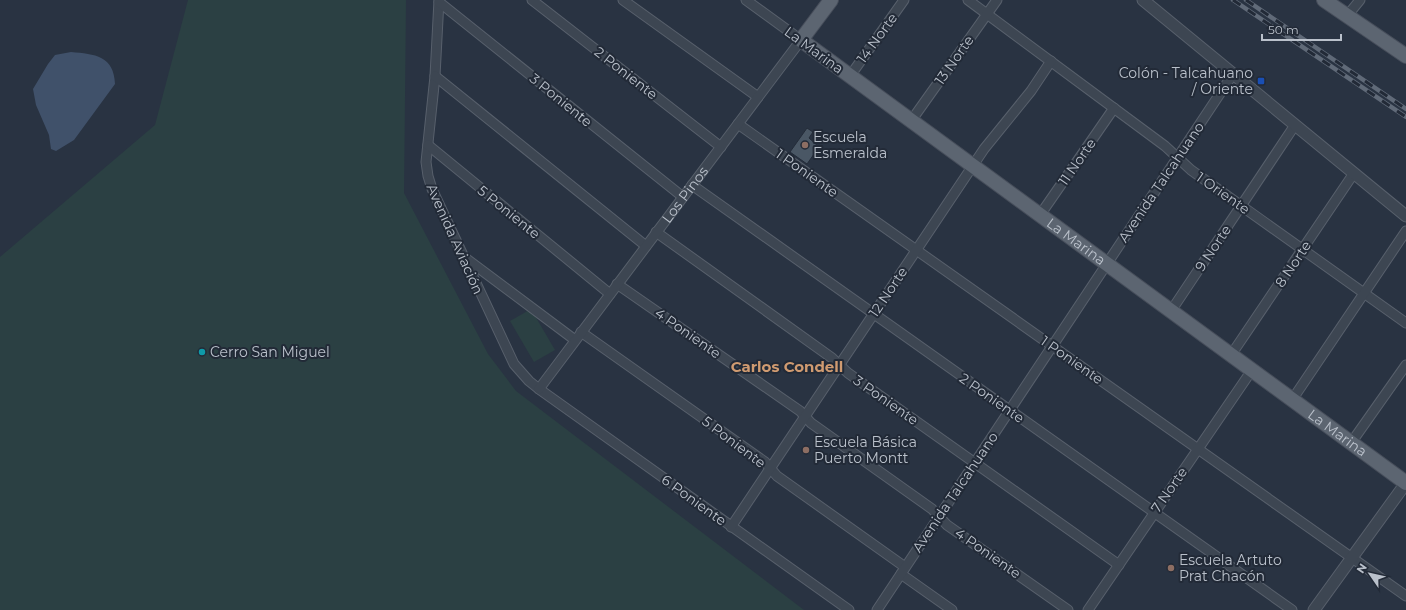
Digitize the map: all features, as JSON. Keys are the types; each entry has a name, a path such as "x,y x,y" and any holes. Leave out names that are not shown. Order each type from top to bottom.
{"main road":[{"name":"Los Pinos","path":"801,40 831,0"},
{"path":"1324,0 1406,56"},
{"name":"La Marina","path":"801,40 1406,483"}],"street":[{"name":"2 Poniente","path":"532,0 721,147"},
{"path":"623,0 758,97"},
{"name":"La Marina","path":"746,0 801,40"},
{"name":"14 Norte","path":"850,76 904,0"},
{"name":"1 Oriente","path":"968,0 1165,146 1191,170 1406,323"},
{"name":"13 Norte","path":"911,121 997,0"},
{"path":"1143,0 1406,216"},
{"path":"1347,16 1360,0"},
{"name":"Avenida Aviación","path":"439,1 428,145 427,169 429,182 508,354 521,373 539,389"},
{"name":"3 Poniente","path":"439,1 682,198"},
{"name":"Los Pinos","path":"539,389 801,40"},
{"name":"12 Norte","path":"731,526 972,166 1003,124 1031,91 1051,61"},
{"name":"Avenida Talcahuano","path":"877,610 1233,74"},
{"path":"434,76 646,246"},
{"name":"11 Norte","path":"1040,215 1114,108"},
{"name":"1 Poniente","path":"738,124 1406,596"},
{"name":"9 Norte","path":"1171,311 1296,125"},
{"name":"5 Poniente","path":"428,145 610,294"},
{"name":"8 Norte","path":"1231,355 1354,173"},
{"name":"2 Poniente","path":"692,185 1292,610"},
{"name":"3 Poniente","path":"656,232 848,373 1119,565"},
{"path":"1292,400 1406,232"},
{"path":"462,256 575,340"},
{"name":"4 Poniente","path":"618,284 794,406 811,423 932,509 947,525 1068,610"},
{"name":"5 Poniente","path":"582,332 765,462 777,476 952,610"},
{"path":"1351,443 1406,365"},
{"name":"7 Norte","path":"1088,610 1252,370"},
{"name":"6 Poniente","path":"539,389 849,610"},
{"path":"1314,610 1406,483"}],"green space":[{"path":"188,0 406,0 404,193 488,354 516,391 804,610 0,610 0,257 155,125"},
{"path":"531,309 555,350 534,362 510,321"}],"water":[{"path":"71,52 88,54 102,58 111,67 115,84 74,140 56,151 51,149 49,135 36,105 33,89 55,55"}],"building":[{"name":"Escuela Esmeralda","path":"807,128 813,132 809,138 819,147 807,164 790,152"}],"railway":[{"path":"1233,0 1406,117"},
{"path":"1246,0 1406,109"}],"place":[{"name":"Colón - Talcahuano / Oriente","path":"1261,81"},
{"name":"Escuela Esmeralda","path":"805,145"},
{"name":"Cerro San Miguel","path":"202,352"},
{"name":"Escuela Básica Puerto Montt","path":"806,450"},
{"name":"Escuela Artuto Prat Chacón","path":"1171,568"}],"district":[{"name":"Carlos Condell","path":"787,367"}]}
